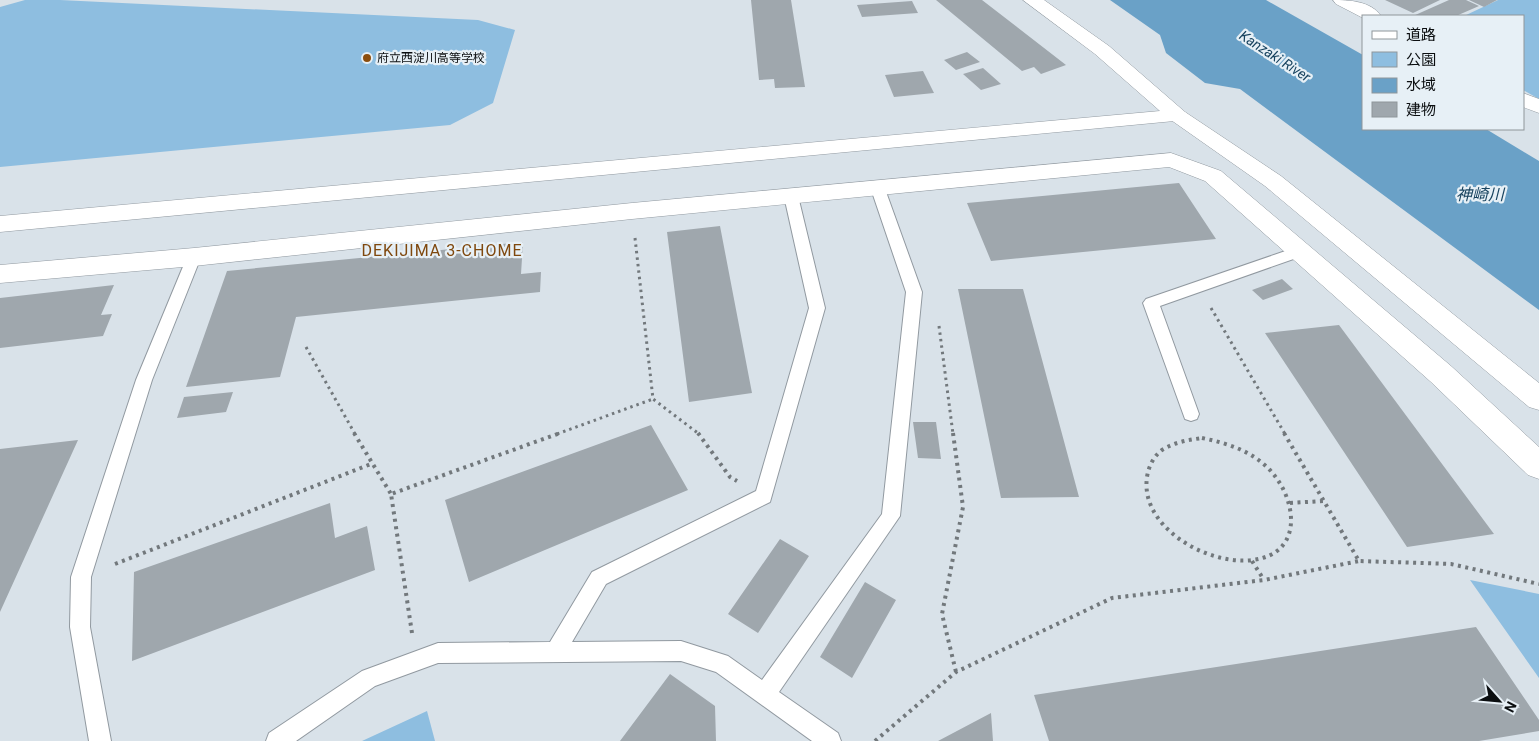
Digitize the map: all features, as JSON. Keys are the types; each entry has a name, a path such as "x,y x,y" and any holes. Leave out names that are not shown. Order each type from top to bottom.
{"street":[{"path":"1032,0 1102,50 1178,116 1273,181 1539,399"},
{"path":"1342,0 1370,15"},
{"path":"1524,100 1539,108"},
{"path":"0,224 1178,116"},
{"path":"0,274 194,257 791,196 1171,160 1213,176 1441,374 1539,466"}],"lane":[{"path":"765,694 891,516 914,292 878,189"},
{"path":"555,652 599,578 764,496 817,308 791,196"},
{"path":"1191,414 1151,303 1300,251"},
{"path":"100,741 80,627 81,577 144,380 194,257"},
{"path":"277,741 369,678 438,653 681,651 721,663 830,741"}],"path":[{"path":"632,212 653,399 698,432 730,477 764,496"},
{"path":"1198,286 1360,561"},
{"path":"939,320 963,507 942,614 956,672"},
{"path":"306,347 391,494 417,660"},
{"path":"391,494 653,399"},
{"path":"1202,438 1222,442 1242,449 1276,476 1290,503 1292,529 1285,544 1271,556 1252,562 1230,561 1206,554 1184,543 1166,527 1154,511 1148,494 1146,478 1149,464 1158,452 1170,444 1185,439 1202,438"},
{"path":"81,577 372,464"},
{"path":"1290,503 1323,501"},
{"path":"874,741 956,672 1112,598 1264,580 1360,561 1451,564 1539,584"},
{"path":"1252,562 1264,580"}],"green space":[{"path":"25,0 60,0 478,20 515,30 493,103 450,125 0,167 0,7"},
{"path":"1498,0 1539,0 1539,99 1524,91 1524,15 1466,15"},
{"path":"1470,580 1539,594 1539,678"},
{"path":"427,711 435,741 362,741"}],"water":[{"name":"神崎川","path":"1110,0 1266,0 1362,54 1362,130 1488,130 1539,161 1539,310 1240,89 1205,83 1166,53 1160,35"}],"building":[{"path":"751,0 791,0 805,87 775,88 774,79 759,80"},
{"path":"936,0 982,0 1066,65 1041,74 1034,67 1022,71"},
{"path":"1385,0 1440,0 1413,13"},
{"path":"1449,0 1466,0 1479,6 1458,15 1415,15"},
{"path":"1469,0 1497,0 1484,7"},
{"path":"912,1 918,13 862,17 857,5"},
{"path":"967,52 980,62 956,70 944,60"},
{"path":"983,68 1001,84 981,90 963,74"},
{"path":"923,71 934,93 894,97 885,75"},
{"path":"1179,183 1216,239 991,261 967,203"},
{"path":"720,226 752,393 689,402 667,232"},
{"path":"523,242 521,274 541,272 540,292 296,317 280,377 186,387 227,271"},
{"path":"1282,279 1293,289 1263,300 1252,290"},
{"path":"114,285 101,315 112,314 103,336 0,348 0,298"},
{"path":"958,289 1023,289 1079,497 1001,498"},
{"path":"1339,325 1494,534 1407,547 1265,333"},
{"path":"233,392 226,412 177,418 184,397"},
{"path":"913,422 936,422 941,459 918,458"},
{"path":"651,425 688,490 469,582 445,500"},
{"path":"78,440 0,612 0,449"},
{"path":"330,503 335,538 367,526 375,570 132,661 134,572"},
{"path":"780,539 809,556 758,633 728,614"},
{"path":"865,582 896,600 852,678 820,657"},
{"path":"1476,627 1539,720 1539,731 1479,741 1049,741 1034,695"},
{"path":"670,674 715,706 716,741 620,741"},
{"path":"991,713 993,741 938,741"}],"place":[{"name":"府立西淀川高等学校","path":"367,58"}],"district":[{"name":"DEKIJIMA 3-CHOME","path":"442,250"}],"water label":[{"name":"Kanzaki River","path":"1275,56"}]}
